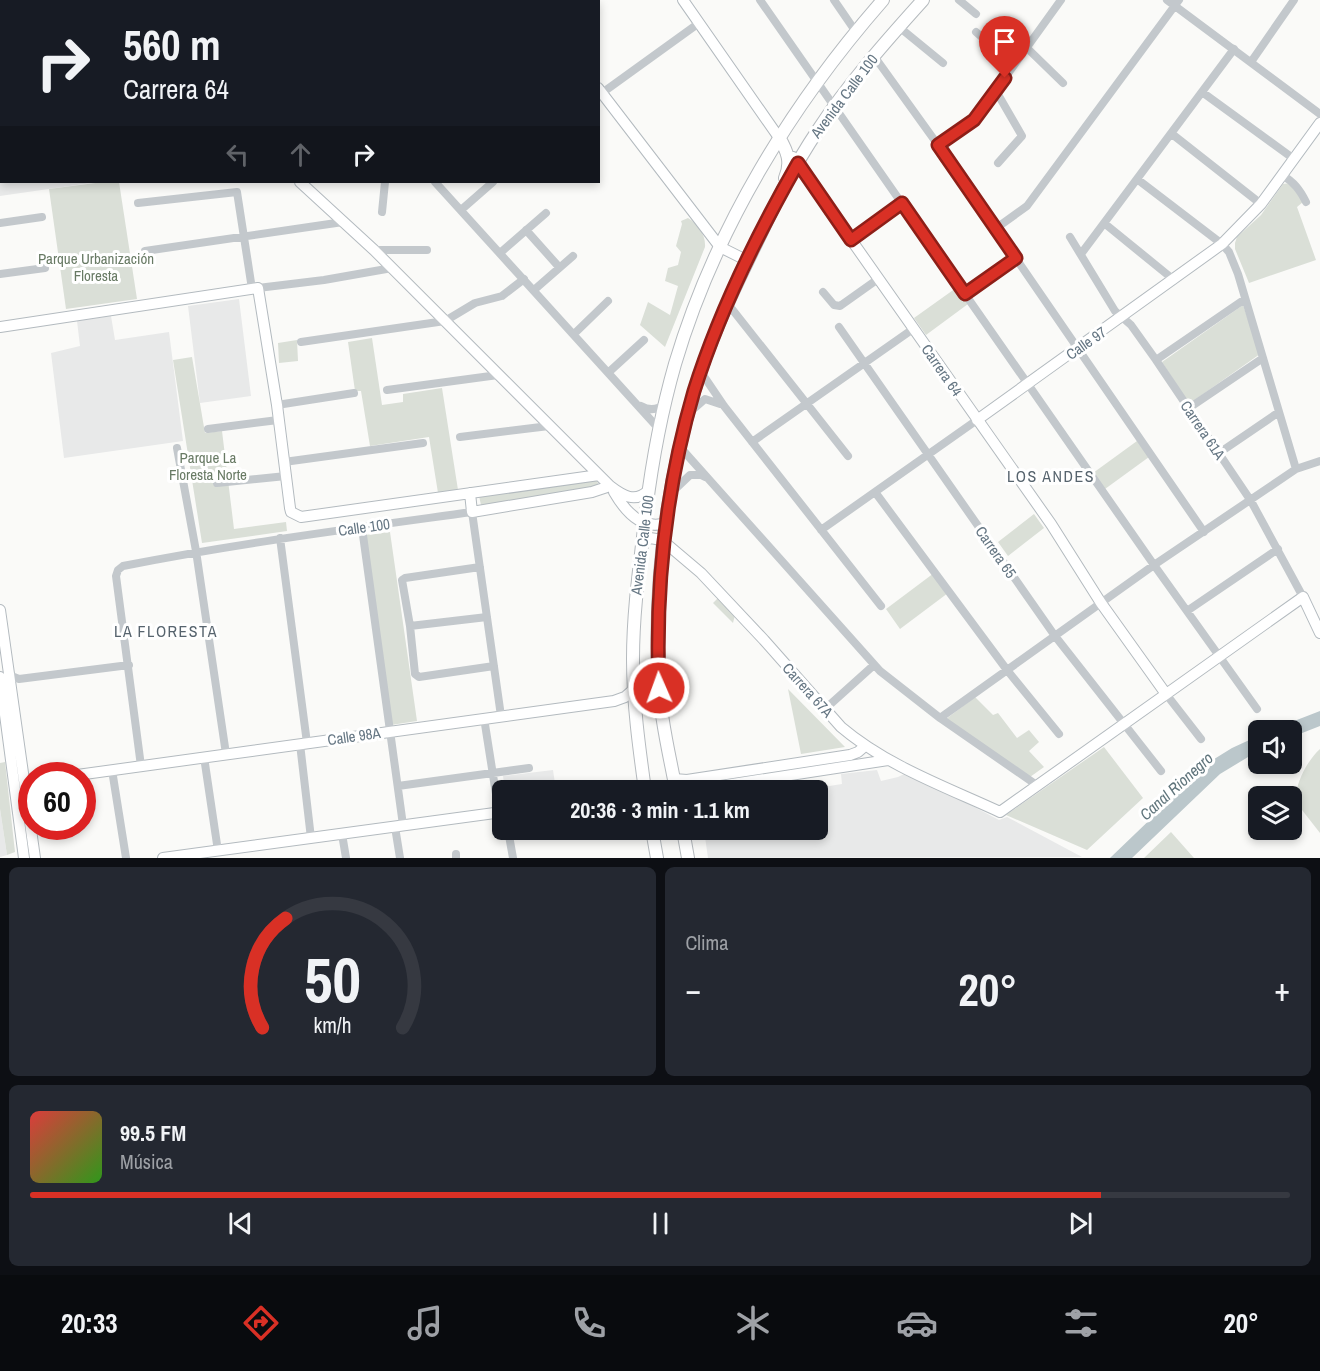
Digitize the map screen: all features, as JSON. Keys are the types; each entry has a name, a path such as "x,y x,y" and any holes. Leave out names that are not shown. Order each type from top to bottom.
{"main road":[{"name":"Avenida Calle 100","path":"644,780 634,689 634,612 648,491 659,429 675,364 689,322 720,247 779,137 817,81 883,0"},
{"name":"Avenida Calle 100","path":"674,780 658,680 659,595 671,493 688,413 701,372 728,304 798,163 819,128 874,56 923,0"},
{"path":"754,249 753,243 758,229 787,173 789,158 779,137"},
{"path":"654,840 657,858"},
{"path":"685,840 688,858"}],"street":[{"name":"Carrera 64","path":"683,0 1051,524 1101,603 1201,740"},
{"path":"760,0 1257,710"},
{"path":"834,0 856,32"},
{"path":"960,0 976,14"},
{"path":"938,145 974,120 1061,0"},
{"path":"1167,0 1177,3 1320,114"},
{"path":"1251,62 1294,0"},
{"path":"995,229 1027,206 1177,3"},
{"path":"699,24 600,91 720,247 748,261"},
{"path":"899,27 943,63"},
{"path":"976,32 1014,65"},
{"path":"1027,48 1062,83"},
{"path":"1081,254 1234,49"},
{"path":"874,56 938,145 1204,532"},
{"path":"996,91 1022,134 1020,140 998,163"},
{"path":"1202,92 1294,159"},
{"name":"Calle 97","path":"821,530 1222,244 1261,204 1320,123"},
{"path":"1172,134 1261,204"},
{"path":"1282,175 1292,180 1306,202"},
{"path":"1137,179 1222,244 1229,252 1296,469"},
{"path":"301,183 374,250 610,486 623,506 644,524 666,523"},
{"path":"382,212 385,183"},
{"path":"436,183 659,429"},
{"path":"461,210 491,183"},
{"path":"138,203 237,192 277,405 286,476 217,483"},
{"path":"851,240 902,203"},
{"path":"500,253 546,213"},
{"path":"0,223 42,217"},
{"path":"145,251 343,222"},
{"path":"1104,223 1174,280"},
{"path":"526,231 560,267"},
{"name":"Carrera 61A","path":"1070,237 1115,310 1131,325 1156,360 1251,501 1320,633"},
{"path":"374,250 427,250"},
{"path":"534,290 573,256"},
{"path":"965,294 1016,258"},
{"path":"0,274 45,268"},
{"path":"0,327 392,268"},
{"path":"301,342 445,321 475,303 502,296 524,279"},
{"path":"823,292 834,305 840,306 878,279"},
{"path":"1156,360 1245,299"},
{"path":"574,334 608,301"},
{"path":"728,304 848,456"},
{"name":"Carrera 65","path":"839,327 1055,636 1161,771"},
{"path":"752,442 913,329"},
{"path":"609,372 644,340"},
{"path":"1189,408 1263,358"},
{"path":"701,372 724,406 881,606"},
{"path":"387,390 498,375"},
{"path":"277,405 354,393"},
{"path":"688,413 705,399 724,406"},
{"path":"638,404 651,410 665,403"},
{"path":"1220,453 1279,412"},
{"path":"208,429 278,420"},
{"path":"460,437 549,426"},
{"path":"284,462 423,443"},
{"path":"680,447 874,665 940,718 1038,786 1303,597"},
{"path":"177,448 196,551 226,754"},
{"path":"940,718 1154,565 1296,469 1320,461"},
{"name":"Calle 100","path":"286,476 291,512 301,517 599,475"},
{"path":"671,493 690,475 701,475 711,482"},
{"path":"610,486 630,498 648,491"},
{"name":"Calle 100","path":"129,665 116,576 118,570 123,566 196,551 280,538 472,512 592,492 610,486"},
{"path":"875,492 1007,670 1059,734"},
{"path":"470,493 501,716"},
{"path":"362,528 398,786 400,858"},
{"path":"280,538 303,743 311,838"},
{"path":"642,542 653,538 664,541"},
{"name":"Carrera 67A","path":"664,541 701,573 841,727 866,746 888,759 1000,812 1038,786"},
{"path":"1187,611 1278,549"},
{"path":"480,567 405,578 402,582 415,674 419,677 494,666"},
{"path":"0,610 24,858"},
{"path":"410,626 487,617"},
{"path":"8,678 129,665 141,766"},
{"path":"825,710 874,665"},
{"path":"8,678 24,762"},
{"name":"Calle 98A","path":"96,772 614,701 625,697 634,689"},
{"path":"484,718 494,780"},
{"path":"687,780 850,755 866,746"},
{"path":"204,757 218,850"},
{"path":"757,780 888,759"},
{"path":"398,786 529,768"},
{"path":"112,770 126,858"},
{"path":"163,858 205,855 218,850 492,813"},
{"path":"342,834 346,858"},
{"path":"33,840 35,858"},
{"path":"510,840 513,858"}],"shaded area":[{"path":"0,183 90,183 0,196"},
{"path":"239,299 251,396 200,403 188,306"},
{"path":"111,316 115,340 169,332 183,441 64,458 51,353 80,346 77,321"},
{"path":"1320,711 1320,726 1302,733 1302,720 1297,720"},
{"path":"1248,741 1248,757 1220,774 1132,858 1110,858 1211,761"},
{"path":"553,770 554,780 504,780 503,776"},
{"path":"877,770 881,781 908,772 999,820 1007,817 1082,857 708,858 705,840 828,840 828,786 842,784 841,774"},
{"path":"0,809 7,855 0,857"}],"green space":[{"name":"Parque Urbanización Floresta","path":"95,183 119,183 137,299 66,309 49,189"},
{"path":"1290,183 1303,202 1297,207 1316,260 1249,283 1235,249 1237,237 1261,215 1283,184"},
{"path":"688,218 701,230 705,247 665,347 640,325 648,302 670,315 678,286 665,281 668,268 678,265 681,252 676,246 681,221"},
{"path":"956,288 968,304 926,335 914,318"},
{"path":"1243,305 1260,354 1189,404 1162,362"},
{"path":"372,338 382,405 403,402 403,394 442,388 458,490 438,493 429,437 370,446 361,391 355,391 348,342"},
{"path":"297,340 298,361 279,363 278,343"},
{"name":"Parque La Floresta Norte","path":"192,357 205,433 222,431 234,529 286,522 287,531 202,543 173,360"},
{"path":"1137,441 1149,457 1105,489 1093,473"},
{"path":"597,480 599,488 481,505 479,496"},
{"path":"1034,514 1044,528 1008,556 998,542"},
{"path":"390,532 417,721 391,725 365,535"},
{"path":"934,573 948,593 900,629 886,609"},
{"path":"718,598 735,615 733,623 713,603"},
{"path":"788,689 845,747 801,754"},
{"path":"975,697 993,715 998,713 1017,738 1029,730 1039,742 1029,751 1044,767 1030,777 946,719"},
{"path":"1104,747 1143,798 1087,850 1006,815"},
{"path":"1320,749 1320,833 1302,810 1302,786 1297,786 1310,760"},
{"path":"5,762 15,852 7,855 0,809 0,763"},
{"path":"1171,832 1194,858 1144,858"}],"district":[{"name":"LOS ANDES","path":"1051,476"},
{"name":"LA FLORESTA","path":"166,631"}],"route":[{"path":"659,688 660,585 666,523 677,459 694,391 739,279 775,204 798,163 851,240 902,203 965,294 1016,258 938,145 970,124 1005,78"}],"water label":[{"name":"Canal Rionegro","path":"1176,786"}]}
